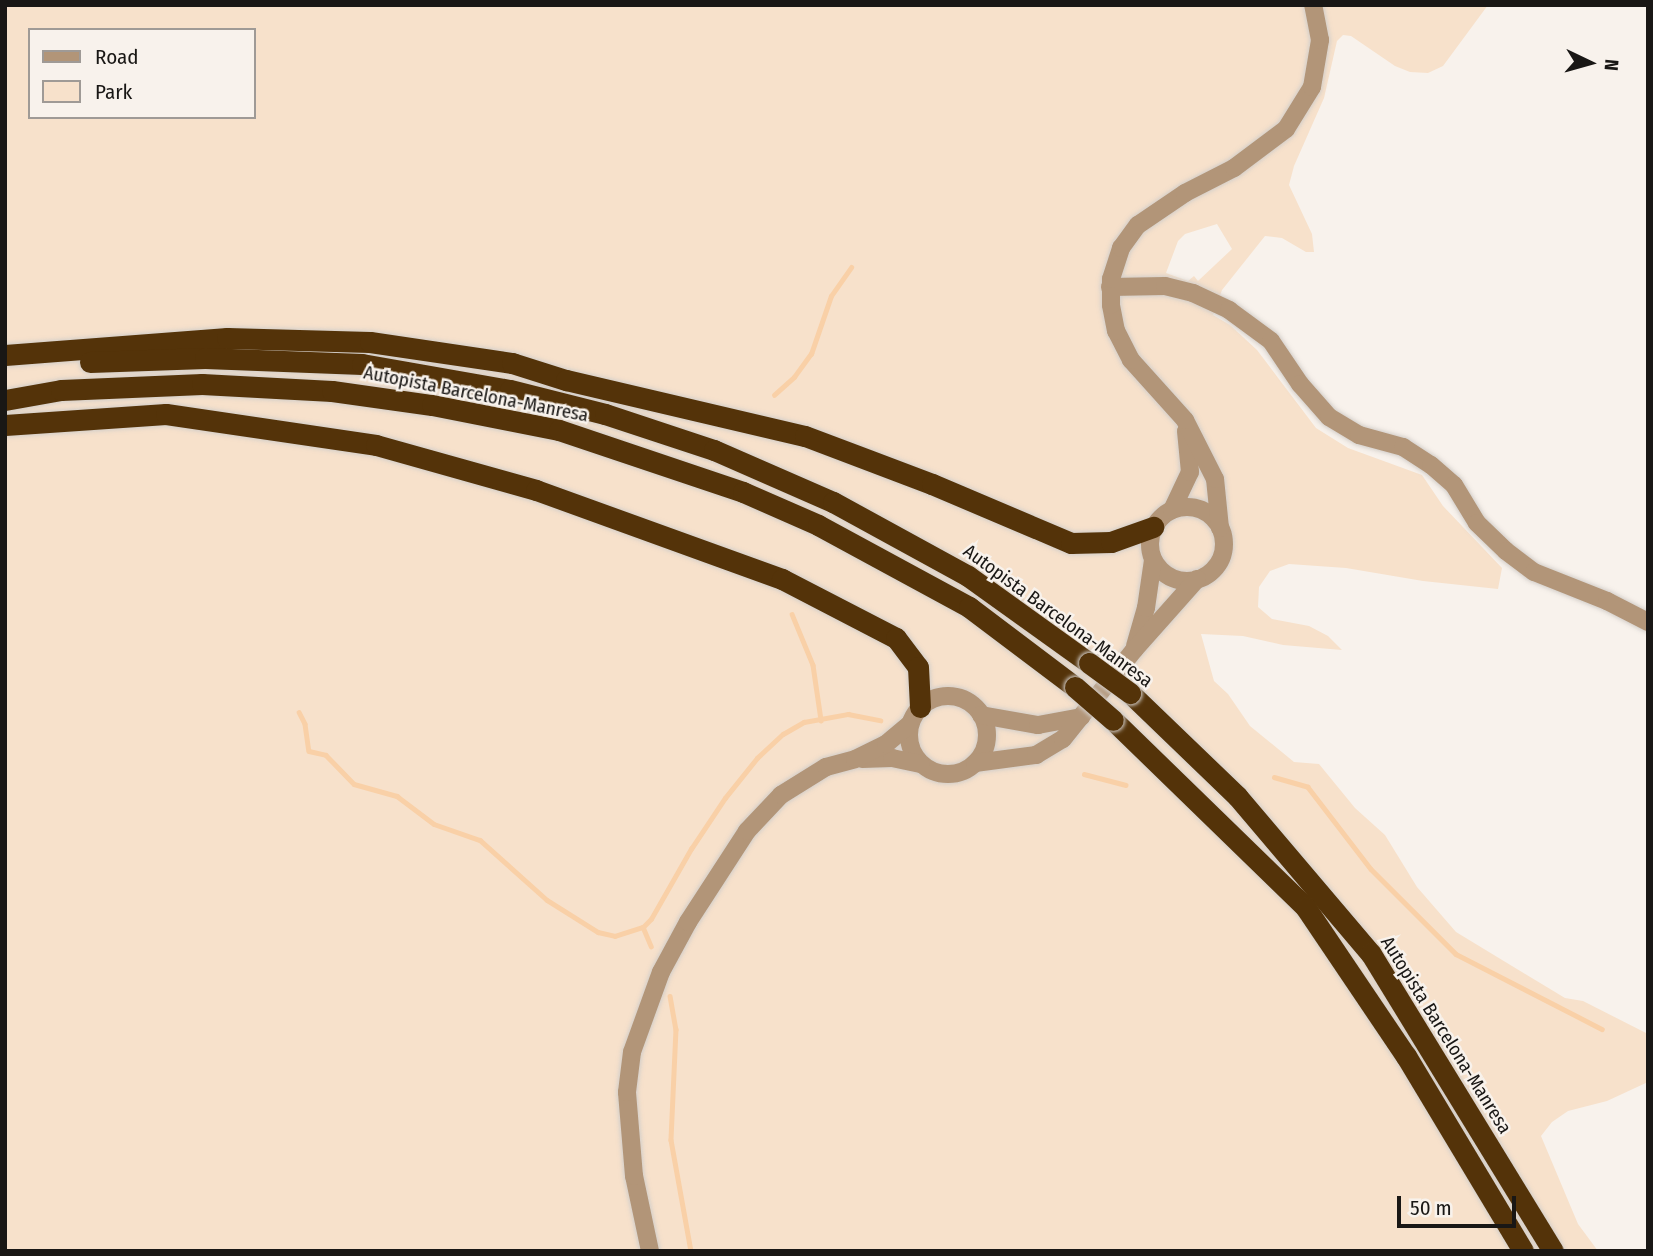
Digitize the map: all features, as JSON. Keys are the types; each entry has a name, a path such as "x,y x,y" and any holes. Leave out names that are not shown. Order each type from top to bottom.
{"highway":[{"path":"5,355 227,338 370,342 499,361 805,436 932,484 1071,543 1111,542 1153,527"},
{"name":"Autopista Barcelona-Manresa","path":"5,369 98,361 205,358 362,364 510,390 605,414 713,450 833,502 968,576 1130,692 1237,796 1371,954 1553,1251"},
{"name":"Autopista Barcelona-Manresa","path":"5,400 61,390 202,384 319,390 432,405 559,430 743,492 818,525 969,607 1113,720 1306,908 1406,1056 1523,1251"},
{"path":"5,425 166,414 376,445 536,490 782,579 896,638 918,667 915,716"}],"street":[{"path":"975,763 1036,755 1063,739 1134,650 1197,579 1211,572 1220,559 1224,543 1215,479 1185,420 1131,360 1116,331 1110,287 1121,248 1138,225 1185,194 1234,168 1286,128 1312,88 1320,40 1313,5"},
{"path":"1110,287 1165,286 1193,293 1229,310 1271,341 1300,384 1329,417 1359,435 1403,447 1431,464 1454,485 1477,523 1506,551 1534,572 1648,622"},
{"path":"1134,650 1146,608 1153,560 1149,544 1153,527 1172,509 1190,472 1185,420"},
{"path":"1172,509 1185,506 1200,509 1212,516 1220,528"},
{"path":"1153,560 1172,578 1197,579"},
{"path":"650,1251 634,1176 627,1092 632,1052 656,985 688,922 747,831 781,795 826,767 855,759 886,744 935,698 952,696 969,702 981,715 987,740 975,763 963,772 948,775 933,772 920,764 892,758 855,759"},
{"path":"981,715 1038,725 1081,717"},
{"path":"915,716 910,746 920,764"}],"green space":[{"path":"5,5 1488,5 1443,66 1428,73 1410,72 1395,66 1351,36 1343,35 1337,41 1324,98 1294,166 1289,185 1312,234 1314,252 1306,252 1282,238 1265,236 1222,290 1213,315 1230,325 1257,350 1316,428 1348,448 1422,475 1443,506 1502,568 1498,589 1423,581 1346,568 1289,564 1270,571 1259,587 1258,607 1272,619 1309,626 1328,636 1342,650 1283,645 1243,636 1201,634 1214,681 1228,694 1250,726 1294,762 1319,764 1355,808 1385,835 1417,887 1456,932 1565,998 1583,1001 1648,1034 1648,1082 1607,1101 1568,1111 1552,1122 1541,1136 1578,1224 1598,1251 5,1251","holes":["1217,224 1232,249 1198,281 1194,276 1188,281 1166,273 1178,241 1185,234"]}],"waterway":[{"path":"774,395 794,377 811,354 831,296 851,267"},
{"path":"792,614 813,665 821,720"},
{"path":"299,712 305,724 309,751 326,755 354,784 397,796 434,824 480,840 547,900 598,932 615,936 643,927 651,919 691,849 725,798 757,758 783,734 804,722 848,714 880,720"},
{"path":"1084,774 1126,785"},
{"path":"1274,777 1308,787 1371,869 1456,954 1602,1029"},
{"path":"643,927 651,946"},
{"path":"670,996 676,1029 671,1140 691,1251"}]}
